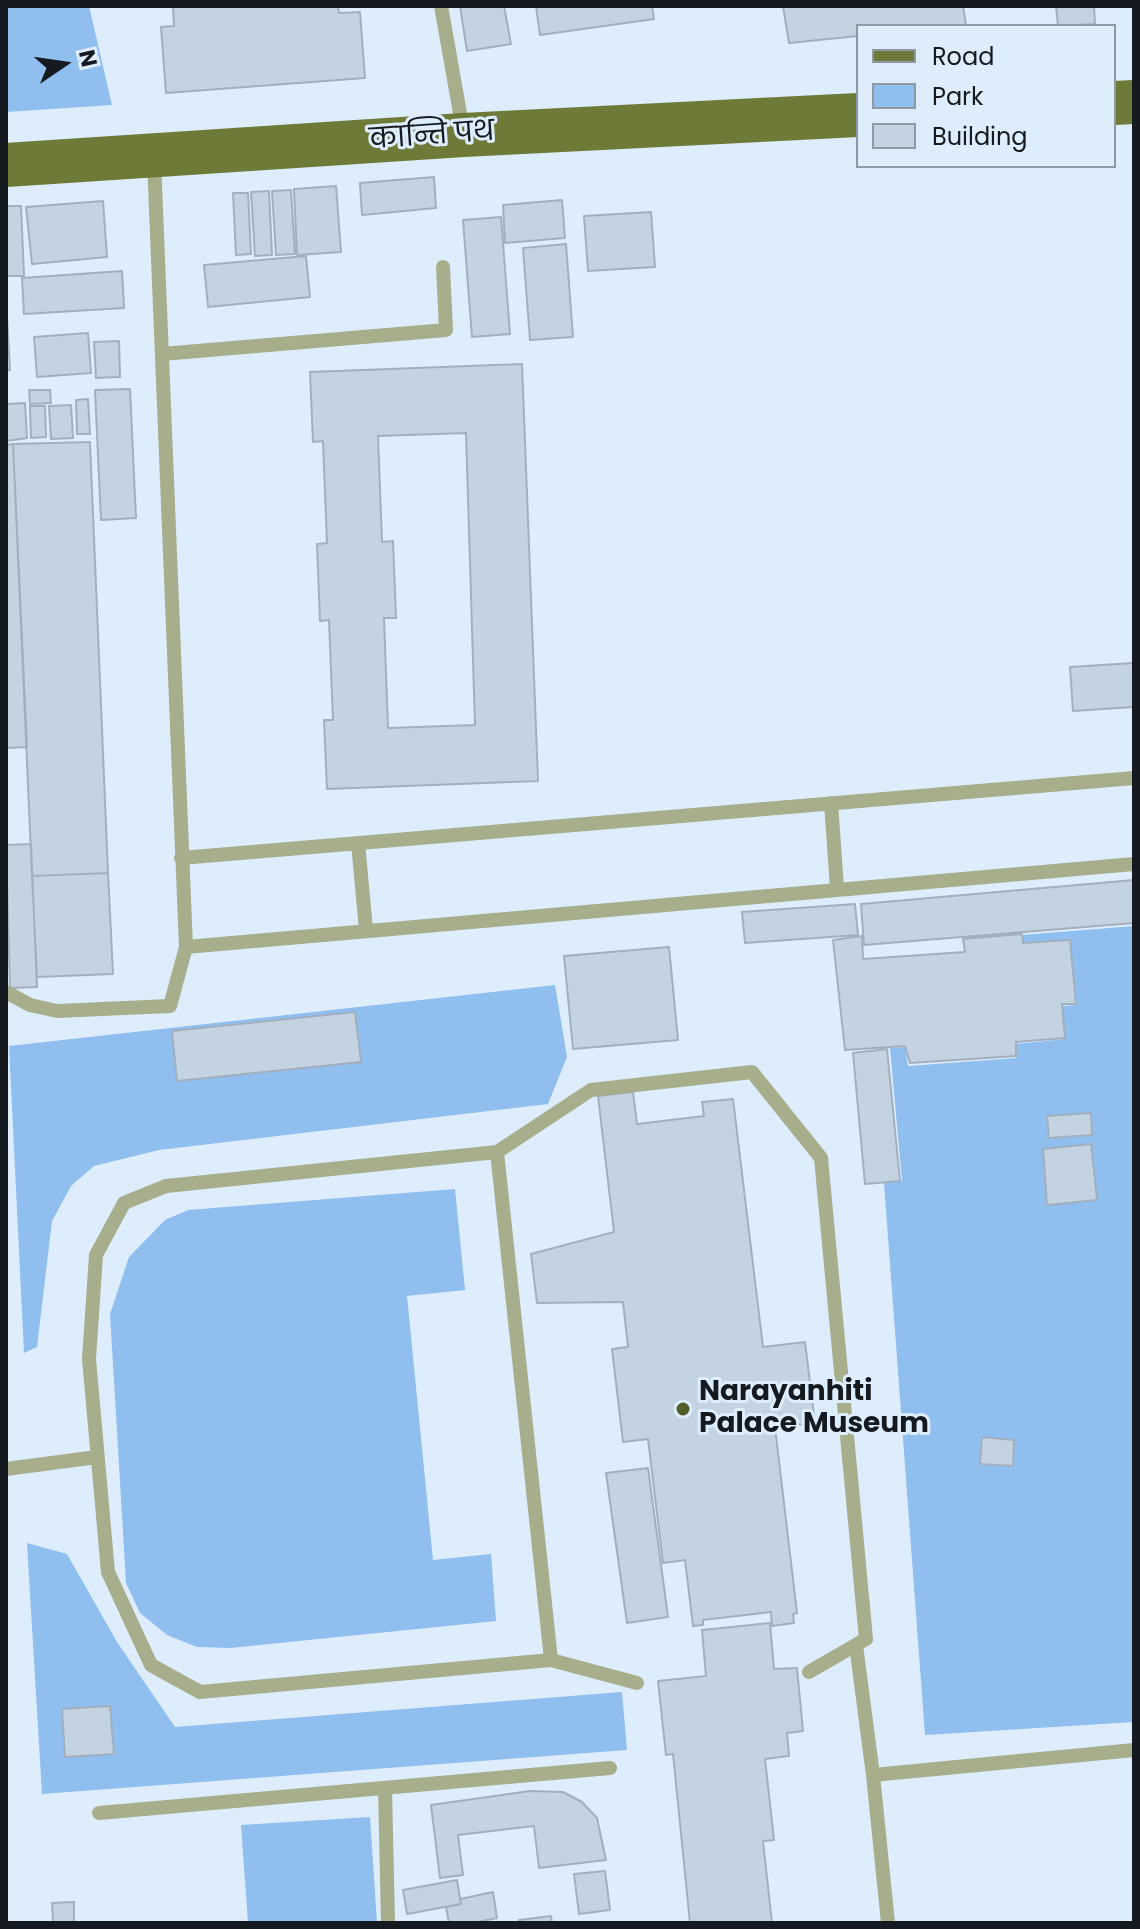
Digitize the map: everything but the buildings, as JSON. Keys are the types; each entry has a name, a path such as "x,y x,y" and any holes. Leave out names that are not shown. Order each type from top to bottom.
{"main road":[{"name":"कान्ति पथ","path":"6,165 463,135 856,115"}],"lane":[{"path":"441,6 463,135"},
{"path":"6,992 30,1005 57,1011 170,1006 186,947 154,155"},
{"path":"162,354 446,330 443,267"},
{"path":"181,858 1134,778"},
{"path":"831,803 837,888"},
{"path":"358,843 366,930"},
{"path":"186,947 1134,864"},
{"path":"637,1683 551,1660 200,1692 151,1665 108,1572 89,1359 96,1255 124,1203 166,1186 497,1152 591,1090 752,1072 821,1158 866,1639 809,1672"},
{"path":"497,1152 551,1660"},
{"path":"6,1469 97,1457"},
{"path":"856,1645 888,1923"},
{"path":"873,1775 1134,1750"},
{"path":"99,1813 610,1768"},
{"path":"385,1788 388,1923"}],"green space":[{"path":"6,6 89,6 112,105 6,112"},
{"path":"1134,926 1134,1722 925,1735 884,1183 902,1181 890,1048 905,1047 908,1066 1016,1058 1015,1044 1065,1039 1062,1006 1076,1005 1070,942 1023,945 1022,935"},
{"path":"555,985 567,1057 548,1104 159,1150 94,1166 71,1186 52,1221 37,1347 24,1353 9,1046"},
{"path":"455,1189 465,1290 407,1296 433,1560 491,1554 496,1621 230,1648 197,1647 167,1635 140,1613 126,1583 110,1314 129,1257 165,1220 188,1210"},
{"path":"27,1543 67,1554 117,1642 175,1727 622,1692 627,1750 42,1794"},
{"path":"370,1817 377,1923 248,1923 241,1825"}],"place":[{"name":"Narayanhiti Palace Museum","path":"683,1409"}]}
